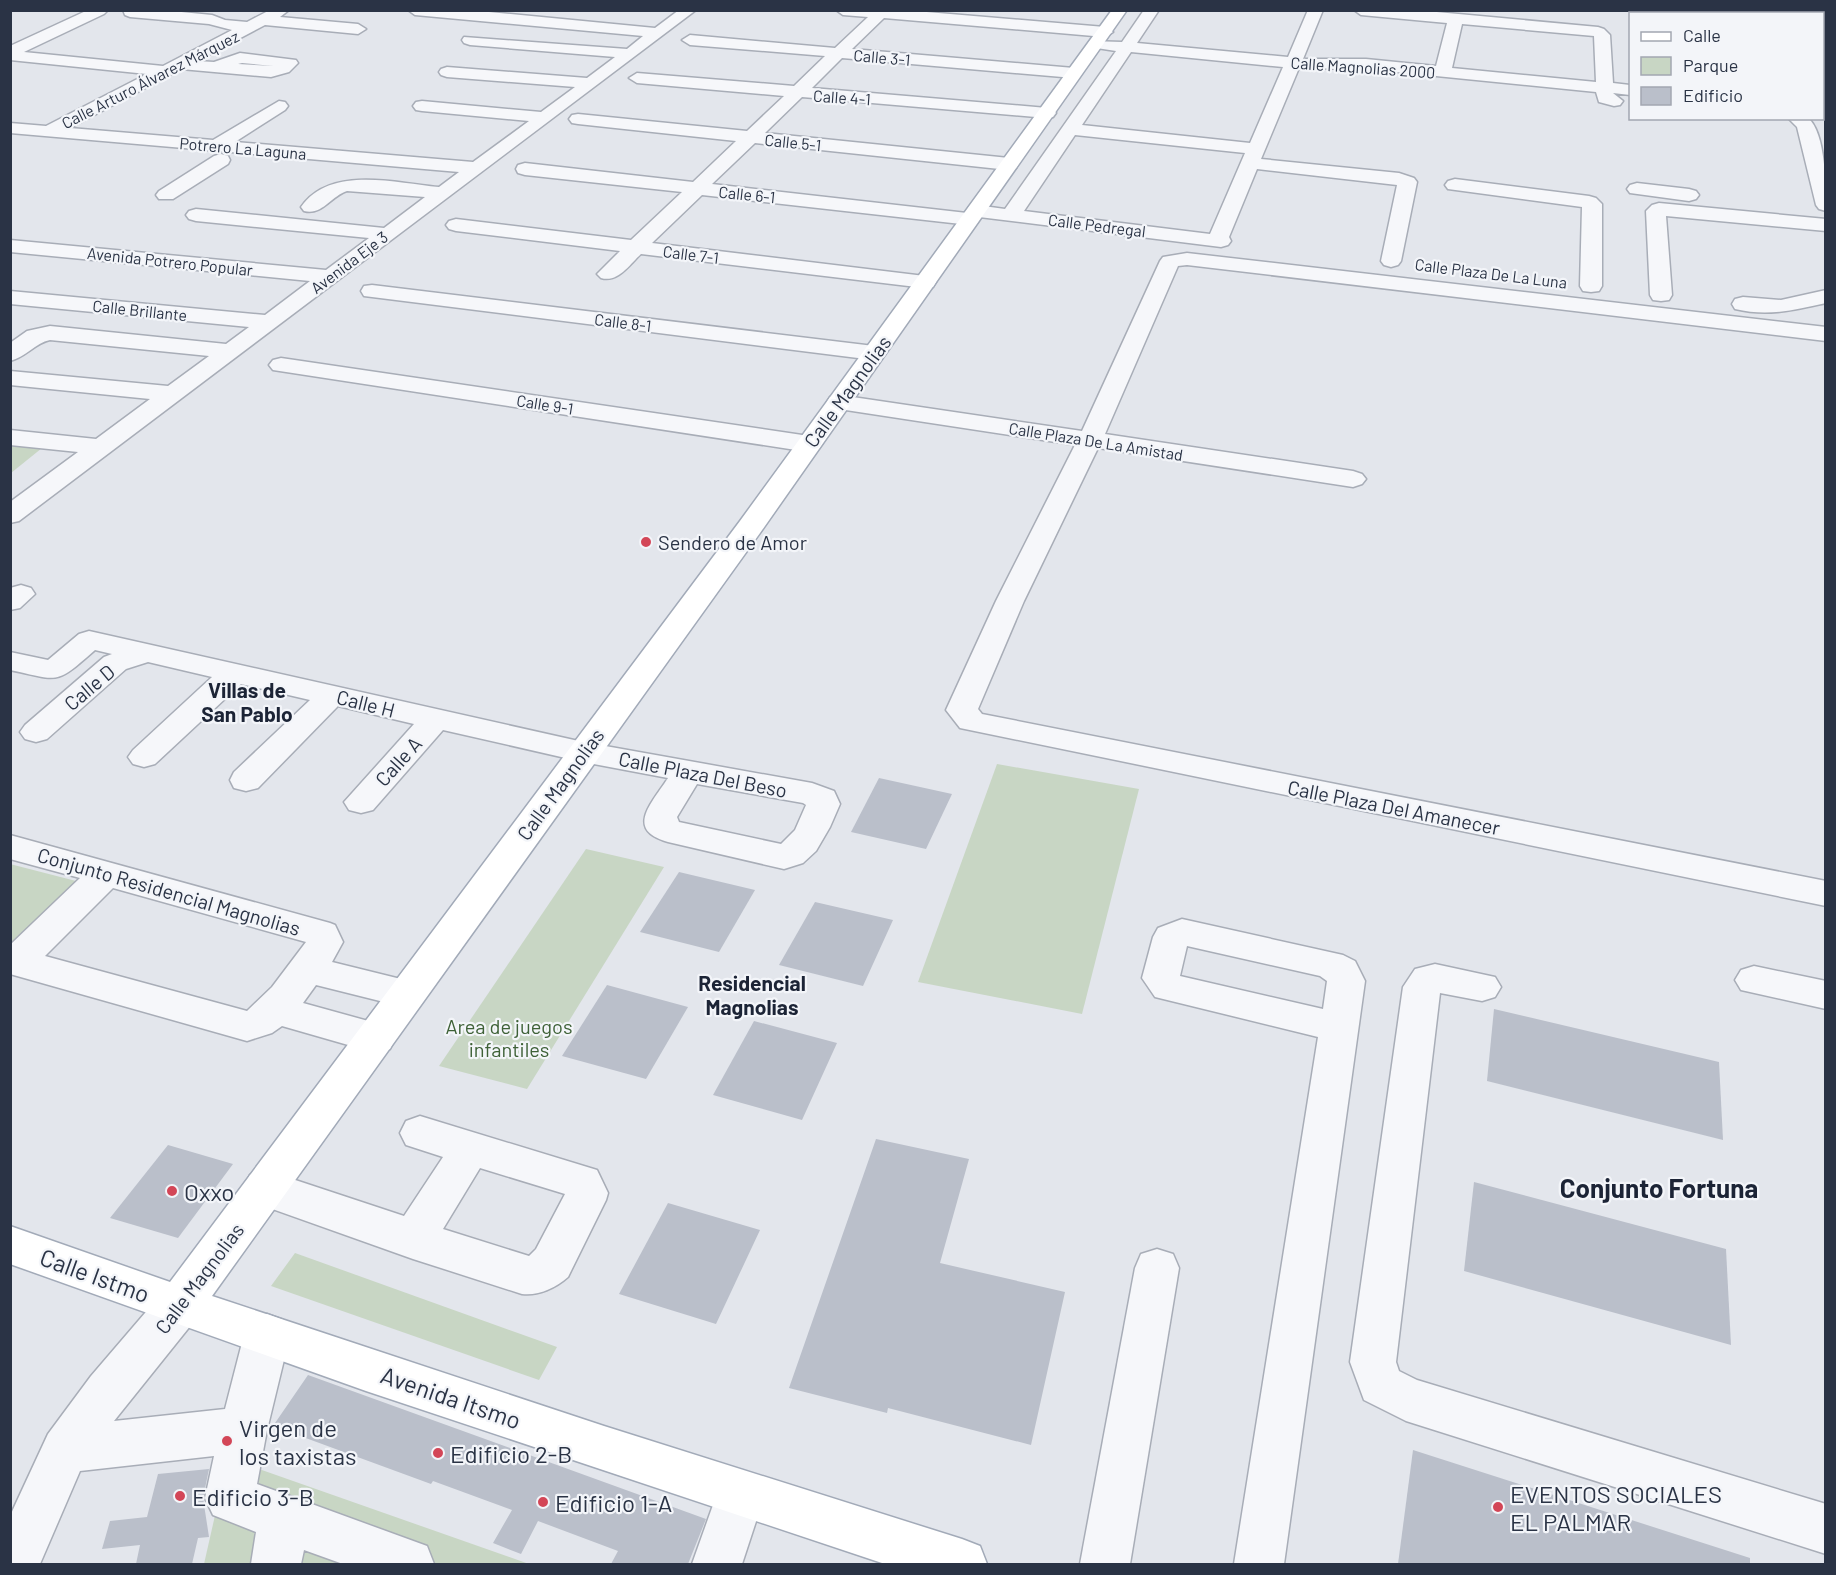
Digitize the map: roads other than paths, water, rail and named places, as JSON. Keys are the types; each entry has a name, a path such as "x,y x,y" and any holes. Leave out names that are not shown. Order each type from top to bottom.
{"main road":[{"name":"Calle Magnolias","path":"179,1306 809,444 1009,165 1058,121 1074,73 1112,33"},
{"name":"Calle Istmo","path":"10,1245 179,1306"},
{"name":"Avenida Itsmo","path":"179,1306 740,1494 962,1564"}],"street":[{"name":"Calle Arturo Álvarez Márquez","path":"50,131 282,10"},
{"path":"415,10 657,33"},
{"name":"Avenida Eje 3","path":"10,515 688,10"},
{"name":"Calle Magnolias 2000","path":"843,10 1112,33 1293,63 1361,64 1629,90"},
{"path":"1082,111 1112,33 1152,10"},
{"path":"1217,240 1316,10"},
{"path":"1362,10 1460,14 1598,32 1602,35 1605,99 1629,103"},
{"path":"10,53 99,11"},
{"path":"130,12 212,20 222,24 358,29"},
{"path":"608,274 879,14"},
{"path":"1443,72 1460,14"},
{"path":"470,40 631,54"},
{"name":"Calle 3-1","path":"690,40 1074,73"},
{"path":"10,53 172,67 217,67"},
{"path":"447,72 590,83"},
{"name":"Calle 4-1","path":"637,78 1058,121 1252,156 1399,179 1407,182 1391,261"},
{"path":"97,85 131,89"},
{"path":"422,106 544,117"},
{"path":"1011,215 1058,121 1082,111 1105,113"},
{"path":"166,195 219,153 246,128 276,118"},
{"name":"Calle 5-1","path":"578,118 1009,165"},
{"path":"1637,189 1826,207 1805,125 1799,120"},
{"path":"1241,128 1264,130"},
{"name":"Potrero La Laguna","path":"12,139 50,131 219,153 476,168"},
{"path":"12,139 219,153 450,187"},
{"name":"Calle 6-1","path":"525,169 695,189 973,215"},
{"path":"311,207 330,190 346,185 450,187"},
{"path":"1455,186 1582,200 1591,203 1592,286 1774,308 1793,306 1826,296"},
{"path":"1661,294 1656,212 1659,209 1826,225"},
{"path":"196,215 388,234"},
{"name":"Calle Pedregal","path":"973,215 1011,215 1240,243"},
{"name":"Calle 7-1","path":"456,225 925,282"},
{"name":"Avenida Potrero Popular","path":"10,246 330,277"},
{"path":"1090,440 1168,263 1181,258 1826,334"},
{"name":"Calle Plaza De La Luna","path":"1368,258 1414,264"},
{"name":"Calle Plaza De La Luna","path":"1568,283 1592,286"},
{"name":"Calle 8-1","path":"372,291 874,353"},
{"name":"Calle Brillante","path":"10,297 269,322"},
{"path":"10,354 35,336 50,333 230,351"},
{"path":"122,389 179,345"},
{"name":"Calle 9-1","path":"281,365 809,444"},
{"path":"10,378 172,394"},
{"name":"Calle Plaza De La Amistad","path":"839,402 1353,479"},
{"path":"10,437 101,447"},
{"name":"Calle Plaza Del Amanecer","path":"1090,440 1010,601 968,694 962,710 965,716 980,723 1826,894"},
{"name":"Calle H","path":"10,661 54,670 89,640 583,752"},
{"name":"Calle D","path":"36,732 115,663 148,653"},
{"path":"144,758 236,672"},
{"path":"246,780 332,695"},
{"name":"Calle A","path":"361,802 435,720"},
{"name":"Calle Plaza Del Beso","path":"583,752 689,770 812,794 822,799 822,808 800,849 791,856 778,856 663,829 658,821 689,770"},
{"name":"Conjunto Residencial Magnolias","path":"10,847 322,934 325,942 274,1009 261,1022 247,1026 13,961"},
{"path":"13,961 107,873"},
{"path":"306,969 408,994"},
{"path":"1482,987 1435,978 1428,979 1422,987 1373,1362 1381,1385 1406,1399 1826,1529"},
{"path":"1754,980 1826,995"},
{"path":"274,1009 376,1038"},
{"path":"1259,1564 1339,1027"},
{"path":"265,1188 522,1275 539,1274 552,1263 585,1200 586,1187 576,1179 420,1133"},
{"path":"413,1240 471,1148"},
{"path":"1105,1564 1157,1268"},
{"name":"Calle Magnolias","path":"15,1564 65,1450 97,1405 179,1306"},
{"path":"267,1335 243,1430 230,1498 280,1541 409,1564"},
{"path":"65,1450 243,1430"},
{"path":"717,1564 740,1494"}],"place":[{"name":"Sendero de Amor","path":"646,542"},
{"name":"Oxxo","path":"172,1191"},
{"name":"Virgen de los taxistas","path":"227,1441"},
{"name":"Edificio 2-B","path":"438,1453"},
{"name":"Edificio 3-B","path":"180,1496"},
{"name":"Edificio 1-A","path":"543,1502"},
{"name":"EVENTOS SOCIALES EL PALMAR","path":"1498,1507"}],"district":[{"name":"Villas de San Pablo","path":"247,701"},
{"name":"Residencial Magnolias","path":"752,994"},
{"name":"Conjunto Fortuna","path":"1659,1187"}],"park label":[{"name":"Area de juegos infantiles","path":"509,1038"}]}
